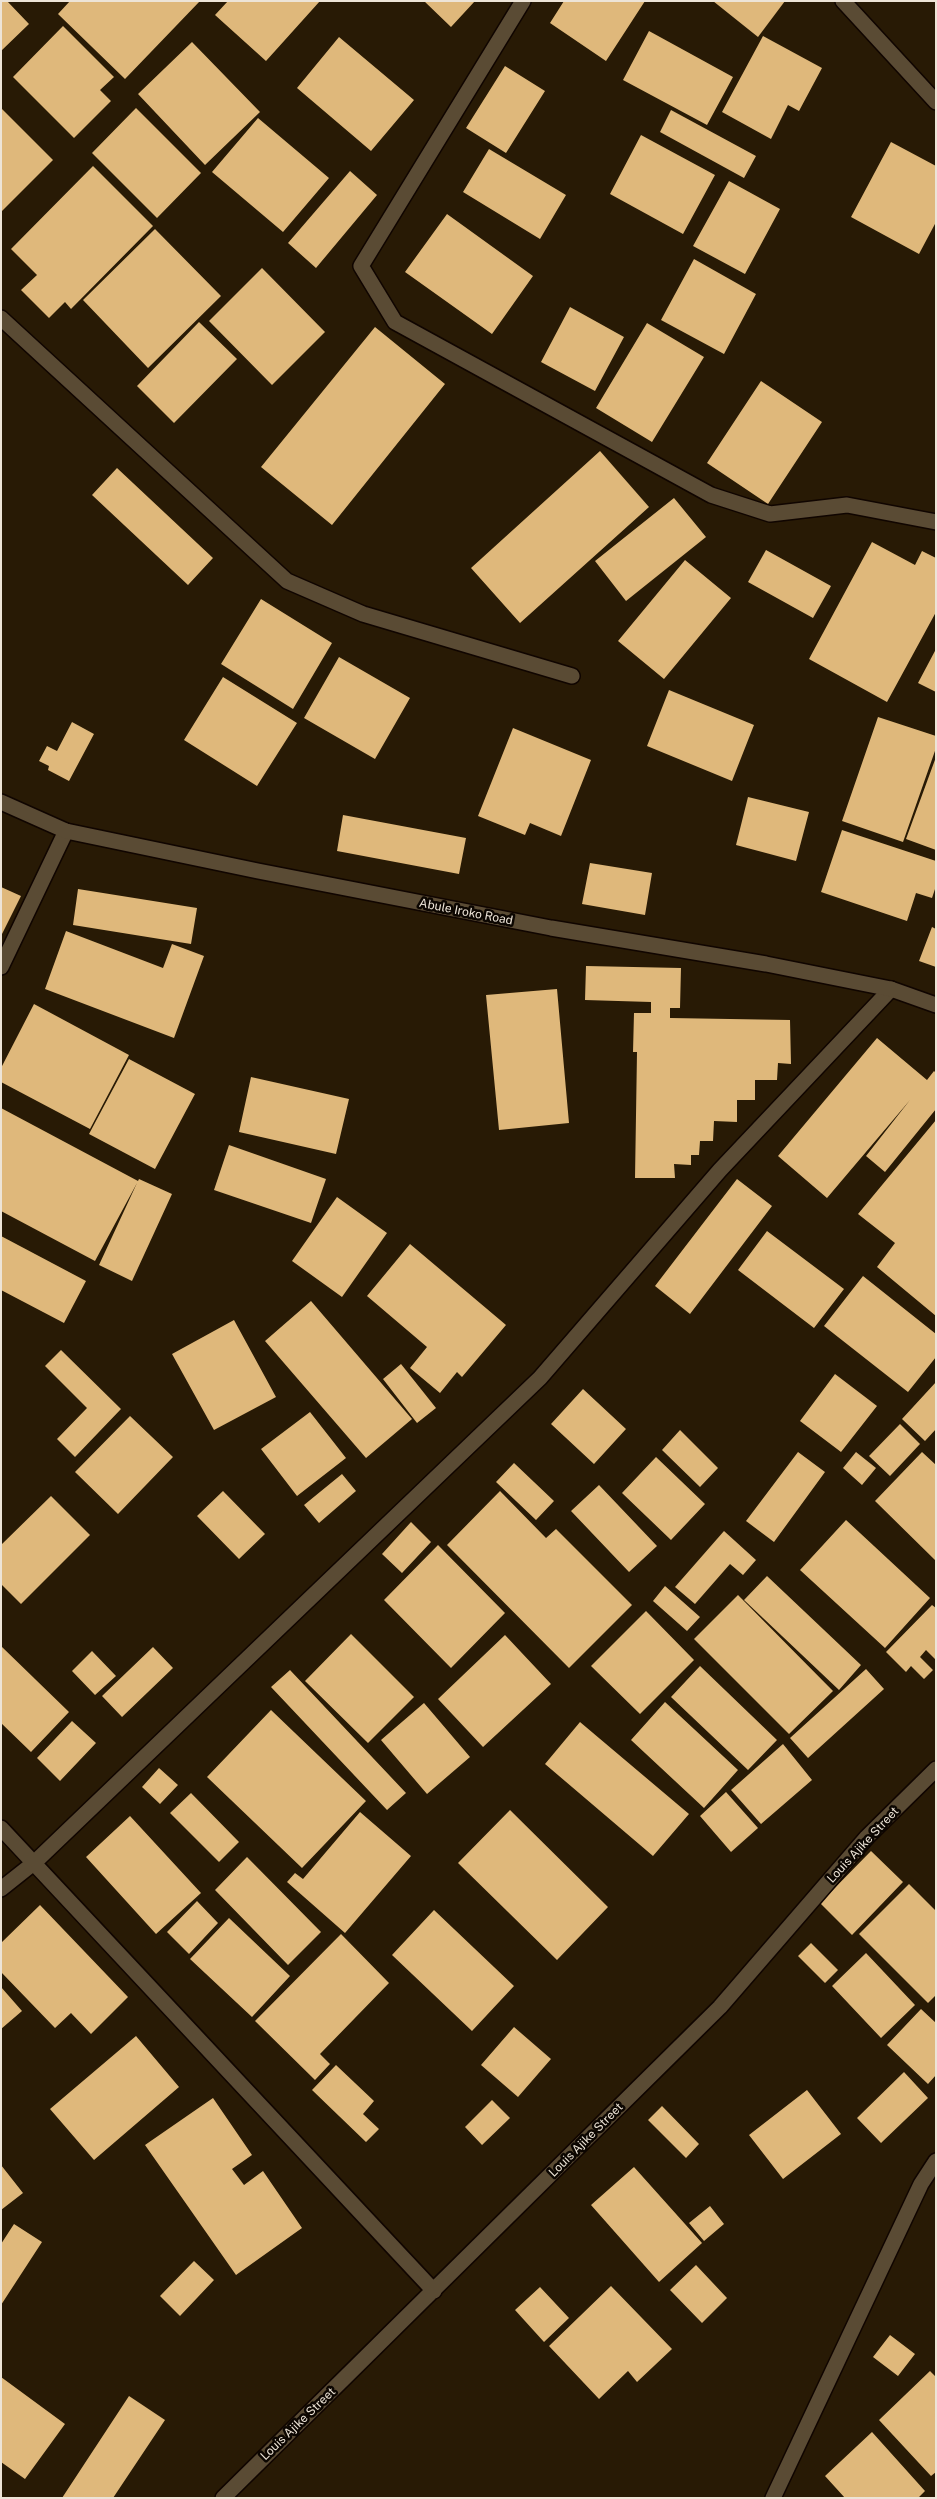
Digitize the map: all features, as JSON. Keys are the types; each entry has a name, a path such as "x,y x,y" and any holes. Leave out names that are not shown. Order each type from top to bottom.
{"street":[{"path":"523,1 361,266 395,322 711,495 770,514 847,505 936,522"},
{"path":"843,1 936,102"},
{"path":"1,318 287,581 363,614 572,676"},
{"name":"Abule Iroko Road","path":"1,802 66,831 258,871 551,928 766,964 891,989 936,1005"},
{"path":"1,967 66,831"},
{"path":"1,1889 36,1862 540,1378 720,1170 891,989"},
{"name":"Louis Ajike Street","path":"223,2498 720,2007 867,1837 936,1769"},
{"path":"1,1828 36,1862 434,2291"},
{"path":"773,2498 922,2184 936,2161"}],"building":[{"path":"1,1 7,1 29,24 1,51"},
{"path":"70,1 200,1 125,79 58,14"},
{"path":"228,1 320,1 266,61 215,15"},
{"path":"424,1 475,1 451,27"},
{"path":"564,1 645,1 606,61 550,23"},
{"path":"713,1 785,1 758,37"},
{"path":"63,26 114,77 100,90 111,101 74,138 13,77"},
{"path":"649,31 733,77 707,125 623,80"},
{"path":"763,36 822,68 799,111 788,105 771,139 722,112"},
{"path":"339,37 414,100 371,151 297,88"},
{"path":"192,42 260,112 205,165 138,94"},
{"path":"505,66 545,91 506,153 466,128"},
{"path":"1,108 53,160 2,211 1,210"},
{"path":"136,108 201,173 157,218 92,153"},
{"path":"671,110 756,156 744,178 660,132"},
{"path":"258,118 329,178 283,232 212,172"},
{"path":"641,135 715,175 683,234 610,194"},
{"path":"891,142 936,166 936,222 919,254 851,217"},
{"path":"489,149 566,195 540,239 463,192"},
{"path":"93,166 153,226 71,309 65,302 49,318 21,290 37,275 11,249"},
{"path":"350,171 377,195 316,268 288,243"},
{"path":"729,181 780,209 745,274 693,246"},
{"path":"447,214 533,276 492,334 405,272"},
{"path":"155,229 221,296 148,368 83,300"},
{"path":"694,259 756,294 724,354 661,320"},
{"path":"262,268 325,332 272,385 209,321"},
{"path":"570,307 624,337 595,391 541,362"},
{"path":"199,322 237,359 174,423 137,386"},
{"path":"647,323 704,357 652,442 596,408"},
{"path":"375,327 445,384 332,525 261,467"},
{"path":"761,381 822,422 768,504 707,463"},
{"path":"600,451 649,507 520,623 471,568"},
{"path":"117,468 213,558 188,585 92,495"},
{"path":"674,498 706,537 626,601 595,561"},
{"path":"872,542 915,565 922,551 936,558 936,612 887,702 809,659"},
{"path":"766,550 831,586 813,618 748,582"},
{"path":"685,560 731,598 664,679 618,641"},
{"path":"261,599 332,643 293,709 221,664"},
{"path":"936,649 936,692 918,683"},
{"path":"339,657 410,698 375,759 304,718"},
{"path":"223,677 297,723 257,786 184,740"},
{"path":"669,690 754,725 732,781 647,746"},
{"path":"878,717 936,736 936,748 903,842 842,821"},
{"path":"72,722 94,734 69,781 48,770 49,766 39,761 47,746 57,751"},
{"path":"513,728 591,760 561,836 530,823 525,835 478,816"},
{"path":"936,757 936,850 906,839"},
{"path":"748,797 809,812 796,861 736,845"},
{"path":"343,815 466,838 459,874 337,851"},
{"path":"842,830 936,861 936,886 932,898 916,893 907,921 821,892"},
{"path":"590,863 652,873 645,915 582,904"},
{"path":"1,887 21,896 1,936"},
{"path":"78,889 197,908 191,944 73,925"},
{"path":"932,927 936,929 936,967 919,961"},
{"path":"66,931 163,968 172,944 204,956 174,1038 45,989"},
{"path":"586,966 681,968 680,1008 670,1008 670,1018 790,1020 791,1064 778,1063 777,1080 755,1080 755,1100 737,1100 737,1122 714,1121 713,1141 700,1141 699,1155 691,1155 691,1165 674,1164 675,1178 635,1178 637,1052 633,1052 634,1013 651,1013 651,1002 585,1000"},
{"path":"557,989 569,1123 499,1130 486,995"},
{"path":"34,1004 129,1055 90,1129 1,1082 1,1068"},
{"path":"877,1038 927,1080 934,1071 936,1073 936,1109 885,1172 866,1156 910,1100 827,1198 778,1156"},
{"path":"129,1059 195,1094 155,1169 89,1134"},
{"path":"251,1077 349,1099 336,1154 239,1132"},
{"path":"1,1108 138,1181 139,1179 172,1194 132,1281 99,1265 137,1183 95,1261 1,1211"},
{"path":"936,1120 936,1316 877,1267 895,1243 858,1214"},
{"path":"229,1145 326,1179 311,1223 214,1190"},
{"path":"737,1179 772,1206 690,1314 655,1286"},
{"path":"337,1197 387,1233 342,1297 292,1261"},
{"path":"767,1231 844,1289 814,1328 738,1270"},
{"path":"1,1236 86,1281 64,1323 1,1290"},
{"path":"410,1244 506,1325 462,1377 457,1372 440,1393 410,1368 427,1347 367,1296"},
{"path":"863,1276 936,1334 936,1357 908,1392 824,1326"},
{"path":"311,1301 412,1419 366,1458 265,1341"},
{"path":"234,1320 276,1397 214,1430 172,1354"},
{"path":"61,1350 121,1409 75,1457 57,1439 87,1408 45,1366"},
{"path":"401,1364 436,1408 417,1423 383,1379"},
{"path":"835,1374 877,1406 841,1452 800,1421"},
{"path":"936,1382 936,1429 925,1441 902,1419"},
{"path":"583,1389 626,1429 594,1464 551,1424"},
{"path":"310,1412 346,1458 297,1496 261,1449"},
{"path":"130,1416 173,1457 118,1514 75,1472"},
{"path":"900,1424 920,1444 890,1476 869,1456"},
{"path":"680,1430 718,1468 700,1487 662,1450"},
{"path":"798,1452 825,1472 774,1542 746,1521"},
{"path":"856,1452 876,1468 862,1485 843,1468"},
{"path":"922,1452 936,1465 936,1561 875,1501"},
{"path":"656,1457 705,1504 671,1540 622,1493"},
{"path":"514,1463 554,1501 536,1520 496,1482"},
{"path":"342,1474 356,1491 319,1523 304,1505"},
{"path":"599,1485 657,1546 629,1572 571,1511"},
{"path":"223,1491 265,1534 239,1559 197,1516"},
{"path":"500,1491 546,1538 556,1529 632,1605 569,1668 447,1545"},
{"path":"51,1496 90,1535 21,1604 1,1584 1,1545"},
{"path":"846,1520 930,1598 885,1648 800,1570"},
{"path":"411,1522 431,1542 402,1573 382,1554"},
{"path":"724,1531 756,1560 743,1575 730,1564 695,1604 675,1587"},
{"path":"438,1545 505,1613 451,1668 384,1600"},
{"path":"767,1576 861,1665 839,1690 744,1600"},
{"path":"665,1586 700,1617 687,1631 653,1601"},
{"path":"738,1595 833,1691 789,1734 694,1639"},
{"path":"932,1605 936,1608 936,1660 926,1650 920,1657 933,1670 924,1679 911,1666 906,1672 886,1652"},
{"path":"646,1611 694,1660 640,1714 591,1666"},
{"path":"351,1634 414,1697 368,1743 305,1681"},
{"path":"505,1635 551,1684 483,1747 438,1699"},
{"path":"1,1646 69,1712 31,1752 1,1723"},
{"path":"153,1647 173,1668 122,1717 102,1696"},
{"path":"92,1651 116,1676 95,1695 72,1671"},
{"path":"700,1666 777,1740 748,1770 671,1697"},
{"path":"866,1669 884,1689 808,1758 790,1738"},
{"path":"290,1670 406,1793 387,1810 271,1687"},
{"path":"665,1702 738,1770 704,1808 631,1740"},
{"path":"424,1703 470,1757 427,1794 381,1740"},
{"path":"271,1710 366,1801 302,1868 207,1777"},
{"path":"72,1721 96,1743 60,1781 37,1758"},
{"path":"580,1722 689,1814 653,1856 545,1764"},
{"path":"783,1744 812,1780 761,1824 731,1790"},
{"path":"159,1768 178,1785 160,1804 142,1787"},
{"path":"726,1792 758,1828 731,1852 700,1816"},
{"path":"191,1793 239,1842 219,1862 170,1813"},
{"path":"510,1810 608,1907 557,1960 458,1863"},
{"path":"360,1812 411,1856 345,1933 287,1882 295,1873 303,1879"},
{"path":"130,1816 201,1893 156,1934 86,1857"},
{"path":"871,1851 903,1882 852,1935 820,1903"},
{"path":"247,1857 321,1932 288,1965 215,1890"},
{"path":"909,1884 936,1911 936,1995 928,2003 859,1934"},
{"path":"197,1901 218,1923 189,1954 167,1932"},
{"path":"40,1905 128,1997 91,2034 71,2013 55,2028 1,1972 1,1943"},
{"path":"434,1910 514,1986 472,2031 392,1955"},
{"path":"229,1918 290,1976 252,2017 190,1959"},
{"path":"341,1934 389,1983 320,2054 330,2064 315,2080 255,2021"},
{"path":"811,1943 838,1970 825,1983 798,1956"},
{"path":"866,1953 915,2005 881,2038 832,1986"},
{"path":"1,1987 22,2011 1,2029"},
{"path":"921,2009 936,2023 936,2075 928,2084 887,2045"},
{"path":"514,2027 551,2059 518,2097 481,2065"},
{"path":"136,2036 179,2087 94,2160 50,2109"},
{"path":"336,2065 374,2101 363,2114 379,2129 366,2142 312,2090"},
{"path":"904,2072 928,2098 881,2143 857,2118"},
{"path":"807,2090 841,2134 783,2179 749,2135"},
{"path":"213,2098 252,2155 232,2169 244,2185 263,2171 302,2228 236,2275 145,2145"},
{"path":"492,2100 510,2118 482,2145 465,2127"},
{"path":"662,2106 699,2144 686,2158 648,2120"},
{"path":"1,2165 23,2193 1,2210"},
{"path":"634,2167 702,2243 659,2282 591,2205"},
{"path":"710,2206 724,2224 704,2241 689,2223"},
{"path":"14,2224 42,2242 1,2305 1,2244"},
{"path":"194,2261 214,2280 180,2316 160,2296"},
{"path":"696,2265 727,2298 702,2323 670,2290"},
{"path":"611,2286 672,2349 637,2382 628,2371 599,2399 549,2346"},
{"path":"540,2287 569,2318 544,2342 515,2310"},
{"path":"890,2335 915,2354 898,2376 873,2357"},
{"path":"930,2371 936,2377 936,2472 931,2476 879,2420"},
{"path":"1,2377 65,2424 25,2479 1,2462"},
{"path":"129,2396 165,2420 113,2498 62,2498"},
{"path":"872,2432 925,2491 918,2498 845,2498 825,2476"}]}
